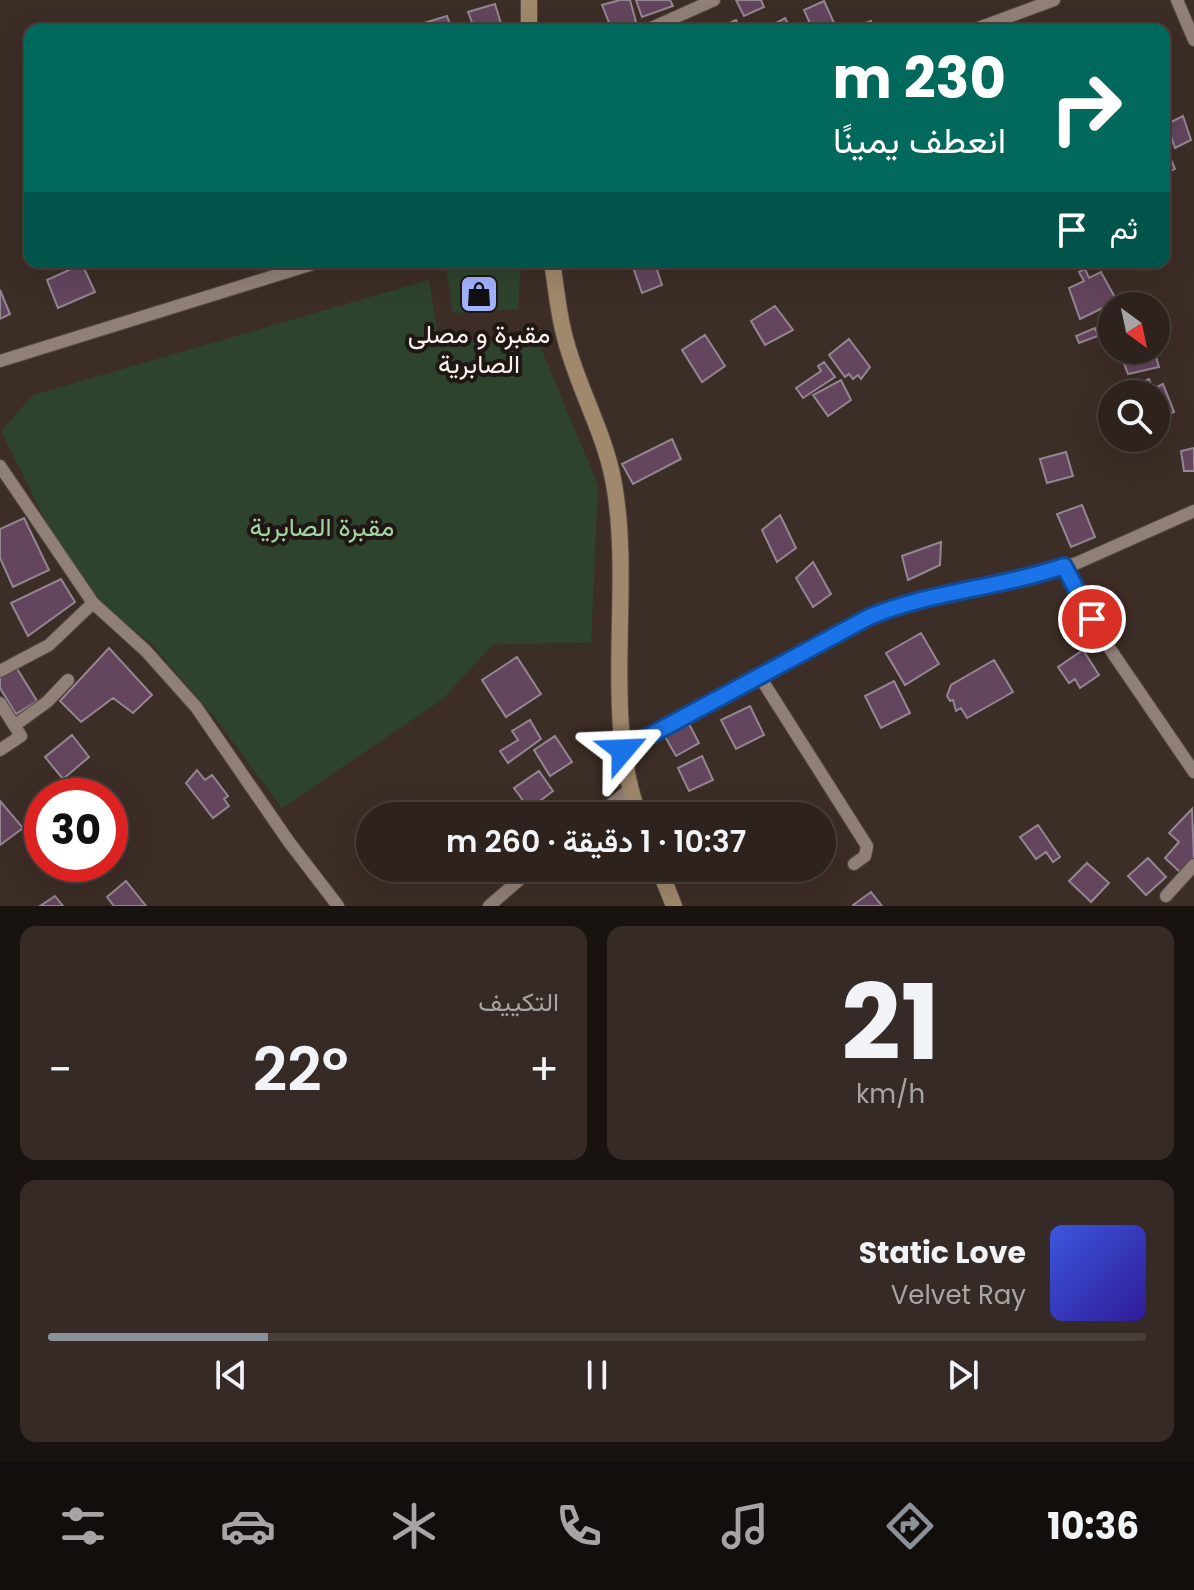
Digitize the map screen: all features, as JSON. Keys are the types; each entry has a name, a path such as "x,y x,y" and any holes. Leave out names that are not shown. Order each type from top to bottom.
{"street":[{"path":"529,0 529,24"},
{"path":"660,24 714,0"},
{"path":"989,24 1054,0"},
{"path":"1177,0 1194,40"},
{"path":"0,361 300,268"},
{"path":"553,268 564,336 599,432 615,493 623,585 623,750 634,802"},
{"path":"0,466 93,603 146,651 196,707 265,808 338,906"},
{"path":"623,750 888,610 1064,566 1194,511"},
{"path":"1064,566 1110,649 1194,772"},
{"path":"0,671 49,645 93,603"},
{"path":"760,677 867,846 865,856 854,864"},
{"path":"15,725 47,702 68,680"},
{"path":"0,703 15,725 20,739 0,750"},
{"path":"614,802 629,790"},
{"path":"1166,896 1194,865"},
{"path":"489,906 517,882"},
{"path":"665,882 674,906"}],"green space":[{"path":"446,268 521,268 518,309 453,313"},
{"name":"مقبرة الصابرية","path":"429,280 438,336 540,346 598,485 591,643 493,644 443,699 282,808 215,718 151,643 79,587 1,431 33,395"}],"building":[{"path":"630,0 636,22 610,24 602,5"},
{"path":"636,0 670,0 673,6 642,17"},
{"path":"736,0 761,0 764,7 744,16"},
{"path":"824,1 835,24 810,24 804,10"},
{"path":"495,4 501,24 473,24 468,12"},
{"path":"447,16 450,24 421,24"},
{"path":"785,18 788,24 774,24"},
{"path":"1183,116 1191,140 1175,148 1170,122"},
{"path":"73,268 84,268 95,292 58,308 47,280"},
{"path":"633,268 662,268 657,270 662,285 642,293"},
{"path":"1085,269 1089,278 1101,272 1112,292 1098,292 1098,310 1080,319 1069,288 1084,281 1079,272"},
{"path":"0,290 10,314 0,319"},
{"path":"775,306 793,330 765,345 751,321"},
{"path":"1095,328 1098,336 1079,343 1076,336"},
{"path":"705,335 725,366 702,382 682,350"},
{"path":"849,339 870,367 861,379 858,375 853,379 849,374 845,377 829,355"},
{"path":"824,362 835,377 803,398 796,388 821,371 818,366"},
{"path":"1124,364 1158,364 1159,367 1128,374"},
{"path":"841,380 851,400 828,416 813,395"},
{"path":"672,439 681,459 633,484 622,464"},
{"path":"1194,448 1194,471 1184,471 1181,451"},
{"path":"1066,452 1073,476 1047,483 1040,459"},
{"path":"1082,505 1095,537 1071,547 1057,514"},
{"path":"780,515 796,548 777,562 762,530"},
{"path":"24,518 49,570 13,587 0,558 0,529"},
{"path":"941,542 940,565 908,580 902,556"},
{"path":"813,562 831,594 813,607 796,578"},
{"path":"61,579 75,602 28,636 11,603"},
{"path":"921,633 939,664 905,685 886,653"},
{"path":"109,648 152,695 133,713 113,698 81,722 60,701"},
{"path":"1083,650 1099,675 1080,688 1075,679 1069,683 1058,667"},
{"path":"517,657 541,694 506,717 482,680"},
{"path":"994,660 1013,692 967,718 961,708 956,711 953,700 950,701 947,696 951,685"},
{"path":"16,667 37,701 16,714 0,688 0,678"},
{"path":"894,681 910,713 881,728 865,696"},
{"path":"750,706 764,735 736,749 721,720"},
{"path":"530,720 541,739 508,763 500,751 518,740 512,731"},
{"path":"688,722 699,743 676,756 664,735"},
{"path":"72,735 89,757 62,778 45,757"},
{"path":"555,736 572,762 550,776 534,750"},
{"path":"702,756 713,780 689,791 678,768"},
{"path":"197,770 205,780 212,775 228,796 224,799 229,806 213,818 186,783"},
{"path":"539,771 553,791 538,802 524,802 514,788"},
{"path":"0,801 23,828 0,845"},
{"path":"1192,809 1194,860 1181,873 1165,858 1179,842 1169,833"},
{"path":"1038,825 1060,857 1053,862 1046,852 1036,859 1020,837"},
{"path":"1148,858 1166,877 1146,895 1128,876"},
{"path":"1087,863 1109,883 1091,902 1069,881"},
{"path":"127,882 146,906 114,906 107,897"},
{"path":"871,892 882,906 853,905"},
{"path":"55,896 63,906 40,906"}],"place":[{"name":"مقبرة و مصلى الصابرية","path":"479,294"}],"route":[{"path":"623,750 869,617 908,603 1033,577 1064,566 1092,619"}]}
